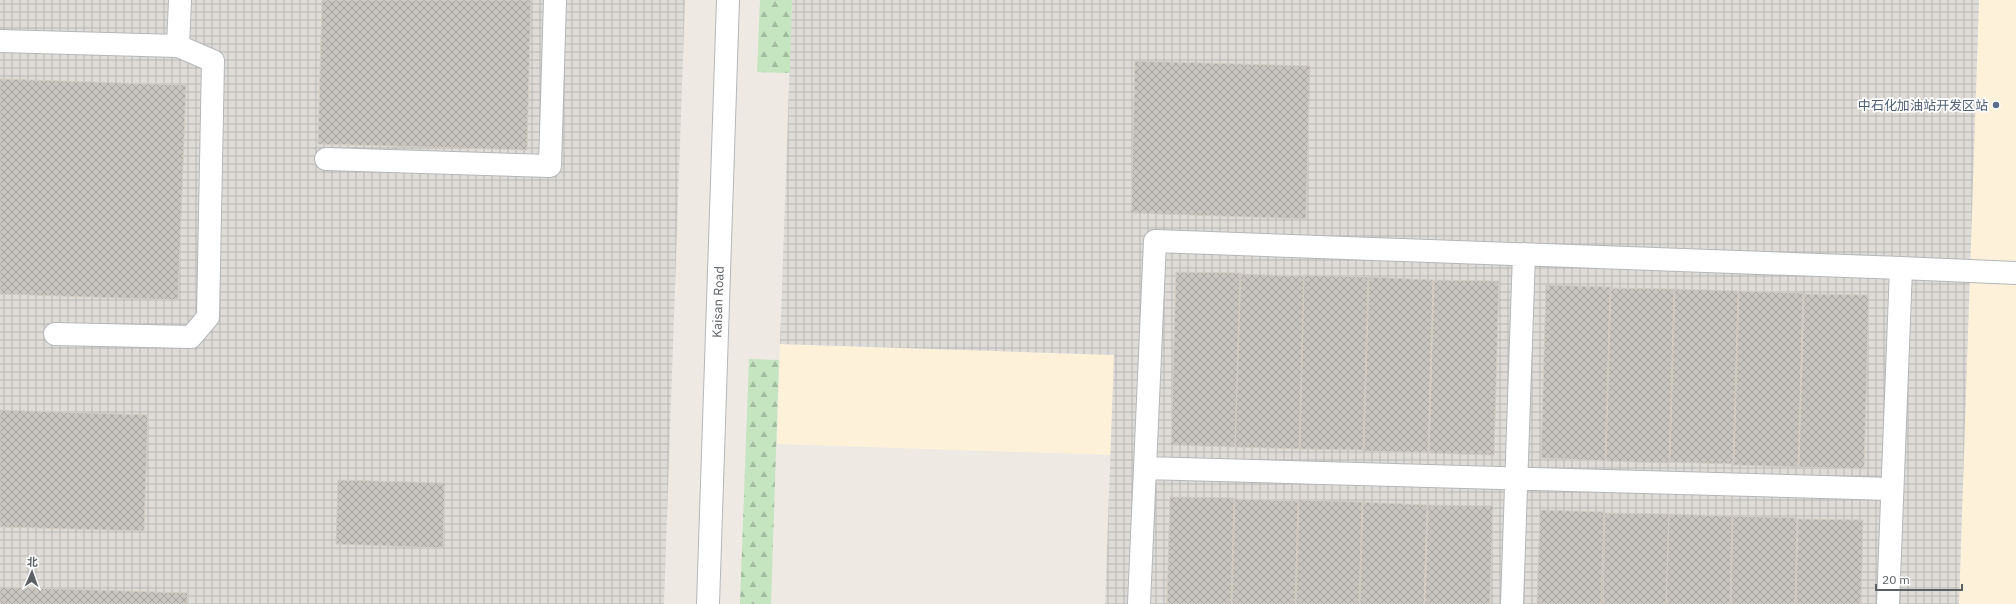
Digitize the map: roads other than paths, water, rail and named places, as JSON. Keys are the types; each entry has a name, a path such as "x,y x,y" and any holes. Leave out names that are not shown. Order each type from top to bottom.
{"street":[{"path":"178,46 180,0"},
{"path":"326,159 550,166 555,0"},
{"name":"Kaisan Road","path":"708,604 728,0"},
{"path":"0,41 178,46 213,61 208,317 191,337 54,334"},
{"path":"1139,604 1155,241 2016,273"},
{"path":"1512,604 1524,254"},
{"path":"1888,604 1900,268"},
{"path":"1145,468 1892,489"}],"place":[{"name":"中石化加油站开发区站","path":"1996,105"}]}
